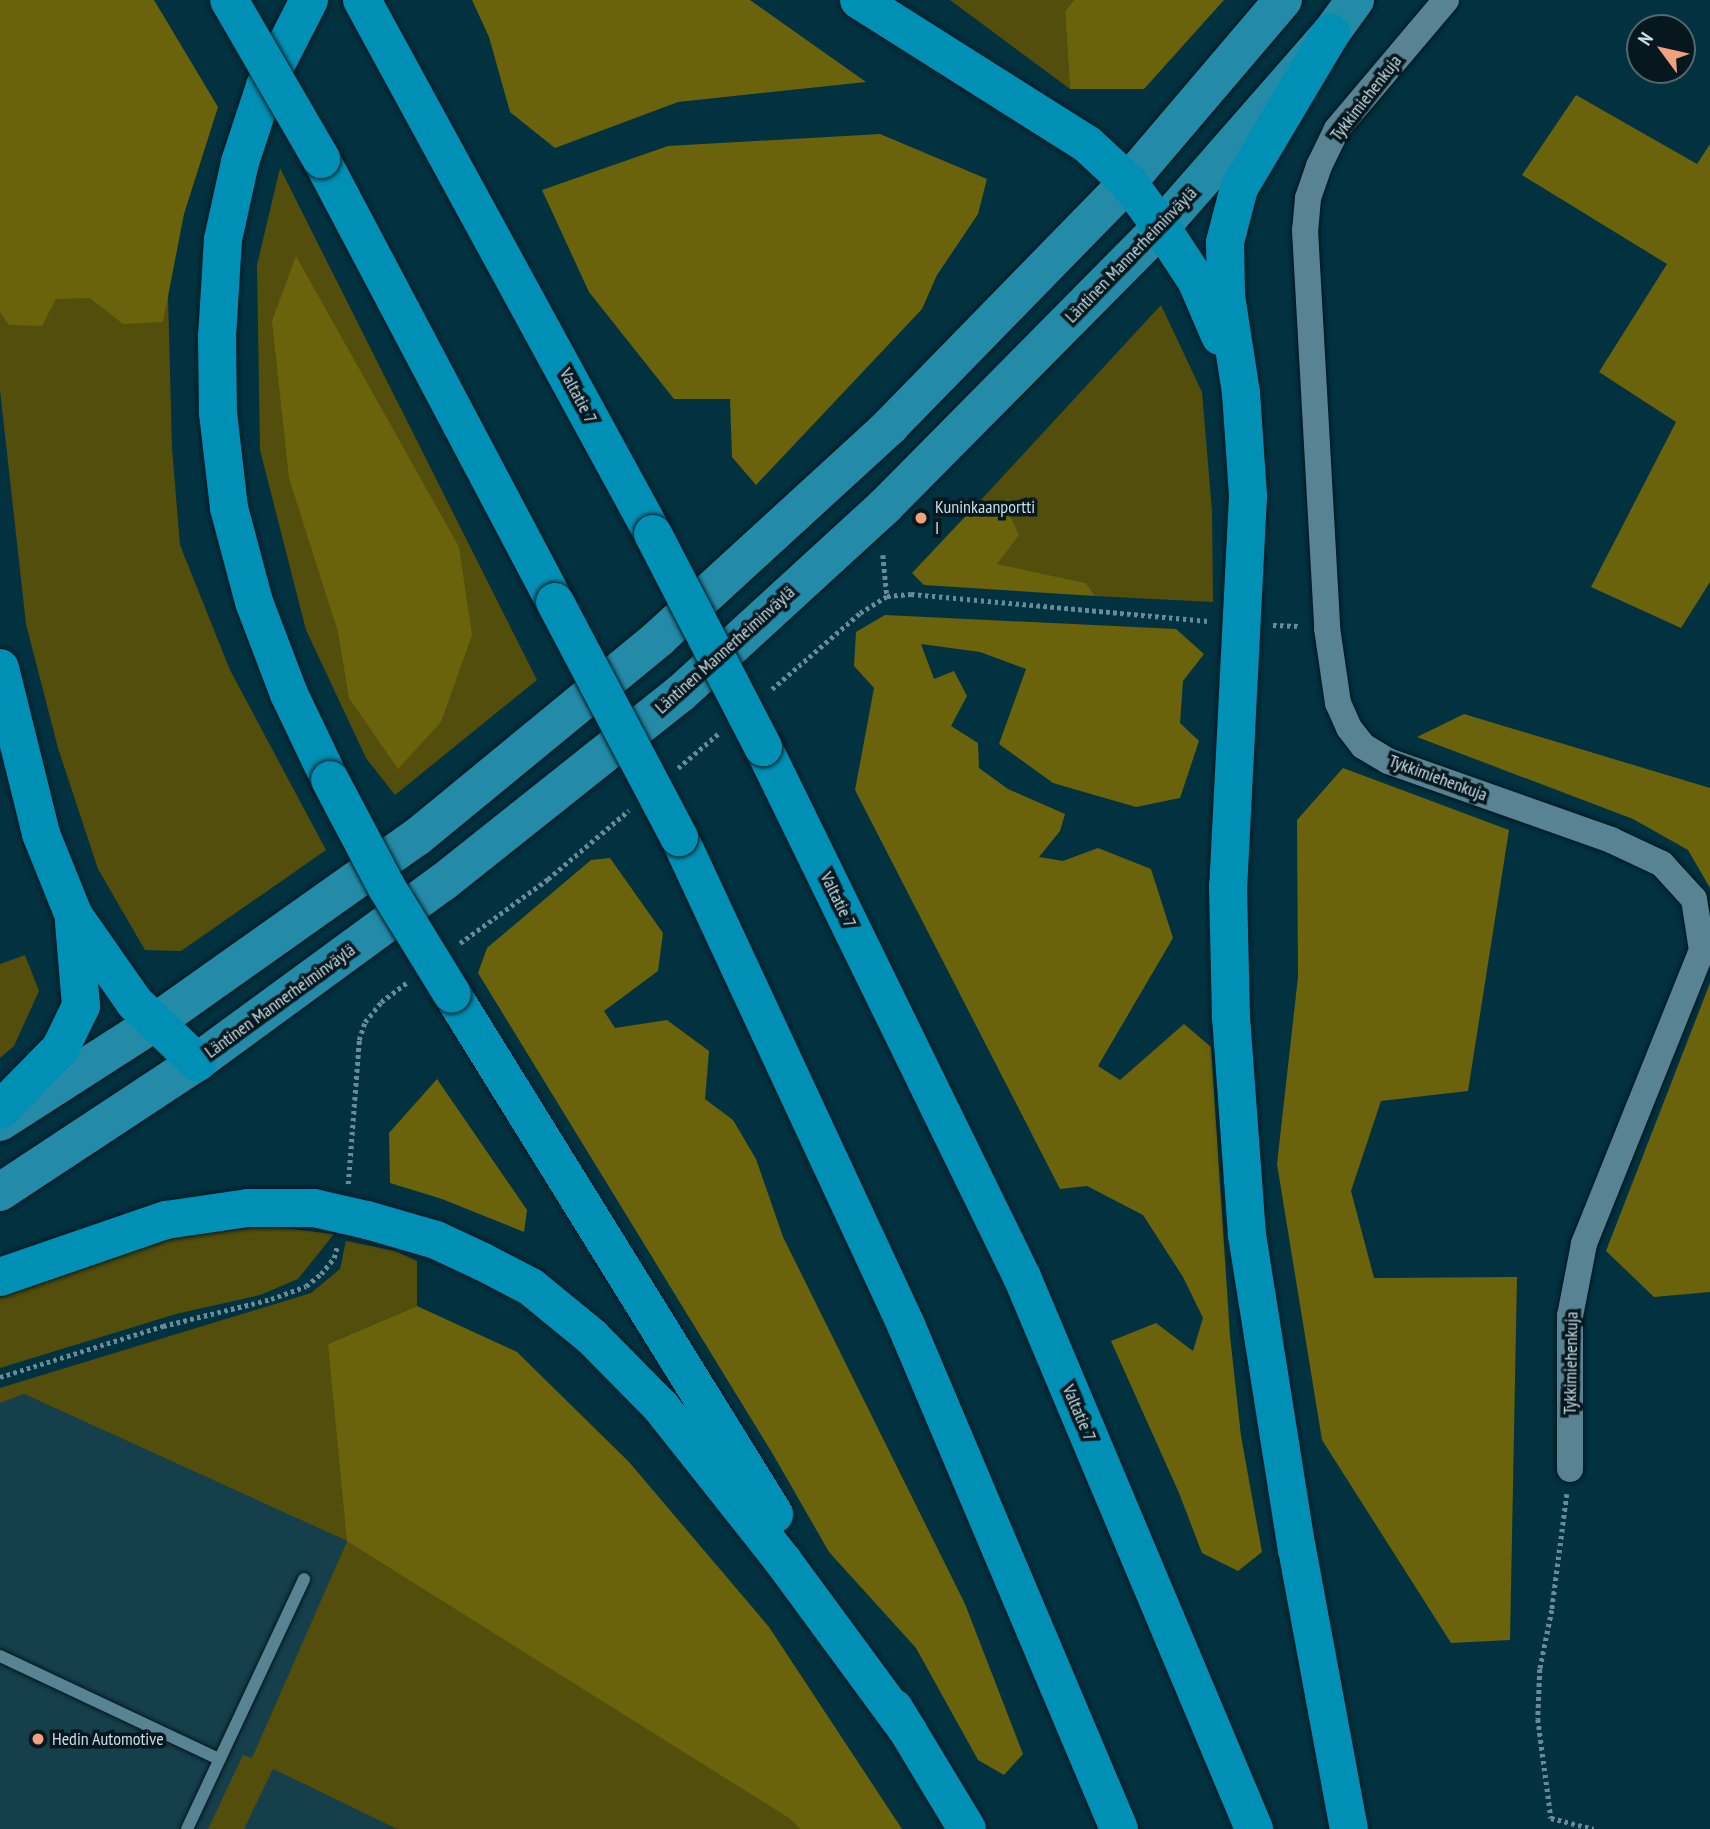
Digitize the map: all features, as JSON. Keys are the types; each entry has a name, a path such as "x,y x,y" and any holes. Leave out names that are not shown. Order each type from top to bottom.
{"highway":[{"path":"229,0 321,159 679,837 906,1325 1119,1829"},
{"path":"309,0 265,86 240,162 223,239 217,336 218,413 229,508 254,602 289,694 330,780 387,888 967,1829"},
{"name":"Valtatie 7","path":"362,0 653,534 763,747 1022,1277 1254,1829"},
{"path":"859,0 1087,144 1128,182 1196,280 1241,393"},
{"path":"1331,33 1239,188 1225,242 1226,296 1241,393 1248,496 1228,886 1231,1017 1246,1221 1297,1549 1349,1829"},
{"path":"0,668 41,834 74,916 114,977 154,1023 197,1062"},
{"path":"0,1110 60,1049 81,1006 74,916"},
{"path":"0,1277 166,1220 248,1209 314,1208 436,1240 483,1262 531,1287 592,1337 661,1407 775,1551 908,1731"}],"main road":[{"path":"0,1122 154,1023 417,837 659,638 890,426 1128,182 1283,0"},
{"name":"Läntinen Mannerheiminväylä","path":"0,1192 197,1062 442,883 680,694 885,506 1161,227 1331,33 1355,0"}],"street":[{"name":"Tykkimiehenkuja","path":"1446,0 1338,129 1319,166 1308,198 1305,230 1327,628 1338,703 1349,728 1363,746 1388,761 1611,840 1662,864 1694,899 1702,950 1584,1244 1570,1316 1570,1469"}],"lane":[{"path":"187,1829 304,1579"},
{"path":"0,1656 219,1759"}],"path":[{"path":"887,596 883,554 892,545"},
{"path":"766,693 860,613 887,596 911,594 1212,622"},
{"path":"673,772 725,728"},
{"path":"459,945 548,879 631,808"},
{"path":"348,1185 359,1040 365,1022 381,1002 414,978"},
{"path":"0,1377 163,1326 271,1299 306,1286 321,1274 334,1258 339,1238"},
{"path":"1570,1469 1552,1610 1540,1669 1538,1719 1551,1818 1594,1829"}],"shaded area":[{"path":"0,0 154,0 218,107 184,214 163,322 123,324 90,298 56,299 42,326 9,325 0,312"},
{"path":"472,0 750,0 866,82 678,102 555,148 510,112 489,37"},
{"path":"950,0 1074,0 1065,11 1070,89"},
{"path":"1074,0 1224,0 1144,89 1070,89 1065,11"},
{"path":"1576,95 1697,164 1710,144 1710,582 1681,628 1591,587 1676,422 1599,372 1667,264 1522,175"},
{"path":"880,134 987,179 978,214 937,275 922,309 756,485 732,457 730,399 674,399 589,292 542,190 668,146"},
{"path":"280,168 537,680 395,795 366,758 306,630 260,450 257,265"},
{"path":"296,256 459,547 472,635 441,722 398,769 349,698 338,632 289,478 272,321"},
{"path":"168,296 172,448 180,545 230,670 326,850 181,951 145,950 98,869 58,748 26,624 0,390 0,298"},
{"path":"1161,305 1202,392 1212,511 1213,602 1095,596 1086,583 996,564 1010,518 979,502"},
{"path":"979,502 1011,518 1019,535 997,564 1086,583 1095,596 924,585 912,573"},
{"path":"885,615 1176,629 1204,654 1183,681 1180,723 1199,741 1180,798 1136,807 1053,783 999,744 1026,669 980,652 921,644 934,679 954,671 967,696 951,726 978,743 979,768 1008,789 1065,814 1060,831 1039,857 1063,861 1098,848 1151,869 1173,938 1098,1066 1120,1080 1184,1024 1211,1047 1230,1336 1241,1436 1262,1552 1238,1571 1202,1553 1179,1493 1111,1341 1156,1323 1193,1351 1203,1318 1183,1277 1143,1215 1087,1186 1060,1189 855,790 874,688 854,666 856,632"},
{"path":"1464,714 1710,788 1710,888 1688,850 1633,819 1417,737"},
{"path":"1343,768 1509,830 1468,1091 1381,1101 1351,1191 1374,1278 1517,1277 1510,1640 1451,1643 1322,1440 1277,1164 1298,977 1297,820"},
{"path":"610,858 663,933 658,971 604,1011 615,1028 667,1020 709,1051 705,1099 733,1120 756,1159 783,1237 965,1604 1023,1754 1004,1775 978,1760 916,1648 829,1552 774,1456 478,973 487,948 591,860"},
{"path":"25,955 39,991 14,1046 0,1058 0,964"},
{"path":"1710,983 1710,1292 1654,1297 1606,1251"},
{"path":"437,1079 527,1210 524,1232 442,1199 390,1183 389,1133"},
{"path":"265,1226 334,1234 298,1279 260,1295 176,1314 0,1368 0,1293 177,1237"},
{"path":"346,1241 395,1251 417,1261 417,1306 328,1344 800,1829 397,1829 273,1769 244,1829 208,1829 243,1755 252,1758 347,1541 24,1394 0,1403 0,1388 311,1293 340,1269"},
{"path":"417,1306 517,1352 629,1462 769,1627 902,1829 800,1829 789,1818 347,1541 328,1344"},
{"path":"24,1394 347,1541 252,1759 397,1829 0,1829 0,1403"}],"place":[{"name":"Kuninkaanportti I","path":"921,518"},
{"name":"Hedin Automotive","path":"38,1739"}]}
